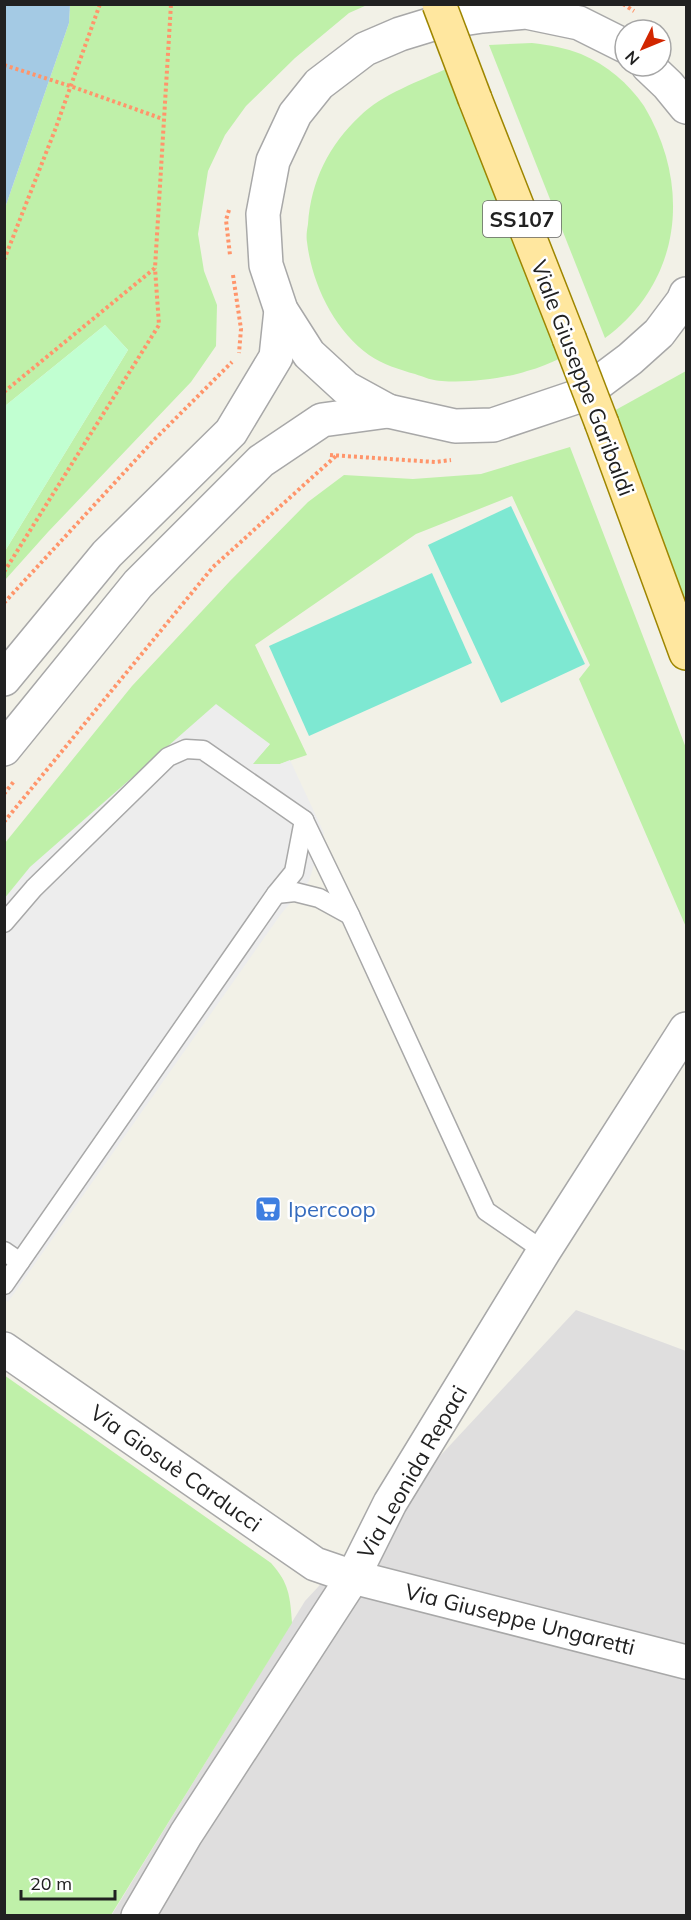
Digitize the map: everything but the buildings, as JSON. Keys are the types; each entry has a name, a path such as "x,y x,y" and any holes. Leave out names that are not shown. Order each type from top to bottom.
{"main road":[{"name":"Viale Giuseppe Garibaldi","path":"438,4 602,424 687,653"}],"street":[{"path":"613,40 579,23 526,12 436,23 400,34 365,49 320,84 296,114 273,161 263,214 266,265 281,310 309,354 346,388 388,411 455,426 493,425 582,395 630,359 659,333 685,298"},
{"path":"661,78 687,107"},
{"path":"4,679 107,554 231,432 276,357 281,310"},
{"path":"12,762 138,584 261,461 322,420 388,411"},
{"name":"Via Leonida Repaci","path":"138,1916 186,1834 353,1577 390,1503 544,1251 687,1029"},
{"name":"Via Giosuè Carducci","path":"4,1349 315,1564 353,1577"},
{"name":"Via Giuseppe Ungaretti","path":"353,1577 687,1662"}],"lane":[{"path":"4,923 34,888 168,757 186,748 203,750 304,820 486,1211 544,1251"},
{"path":"4,1284 276,894 294,872 304,820"},
{"path":"276,894 295,892 319,898 350,915"},
{"path":"4,1251 20,1262"}],"path":[{"path":"4,260 100,4"},
{"path":"4,572 159,325 155,268 171,4"},
{"path":"4,65 163,118"},
{"path":"229,209 226,220 241,329 239,355 231,374"},
{"path":"4,392 155,268"},
{"path":"4,603 154,440 239,355"},
{"path":"324,454 435,462 456,459"},
{"path":"4,822 213,567 337,455"},
{"path":"4,794 12,762"}],"shaded area":[{"path":"5,4 70,5 69,23 5,208"},
{"path":"511,506 585,664 501,703 428,545"},
{"path":"432,573 472,663 309,736 269,646"},
{"path":"216,704 270,744 253,764 280,764 290,760 324,833 309,881 281,914 8,1302 4,1299 4,899 30,867"},
{"path":"576,1310 686,1351 686,1915 111,1916 305,1601"}],"green space":[{"path":"70,5 367,5 349,13 295,58 246,106 225,135 208,171 198,234 204,271 217,305 216,346 191,382 5,580 5,551 128,350 105,325 5,406 5,208 69,23"},
{"path":"532,43 557,47 581,54 600,64 613,73 613,78 619,78 631,90 644,106 659,136 669,167 673,199 671,230 664,260 651,289 631,315 605,338 489,45"},
{"path":"448,68 561,358 517,374 485,380 435,380 391,366 369,355 356,345 335,319 320,290 307,240 313,193 324,165 339,139 360,116 379,101"},
{"path":"105,325 128,350 5,551 5,406"},
{"path":"686,371 686,604 612,412"},
{"path":"570,447 686,748 686,927 579,679 590,665 512,496 416,534 255,645 307,755 280,764 252,764 270,744 5,899 5,843 132,686 308,502 344,475 413,479 481,474"},
{"path":"4,1375 271,1563 282,1577 289,1597 292,1623 111,1915 5,1915"}],"place":[{"name":"Ipercoop","path":"268,1209"}]}
